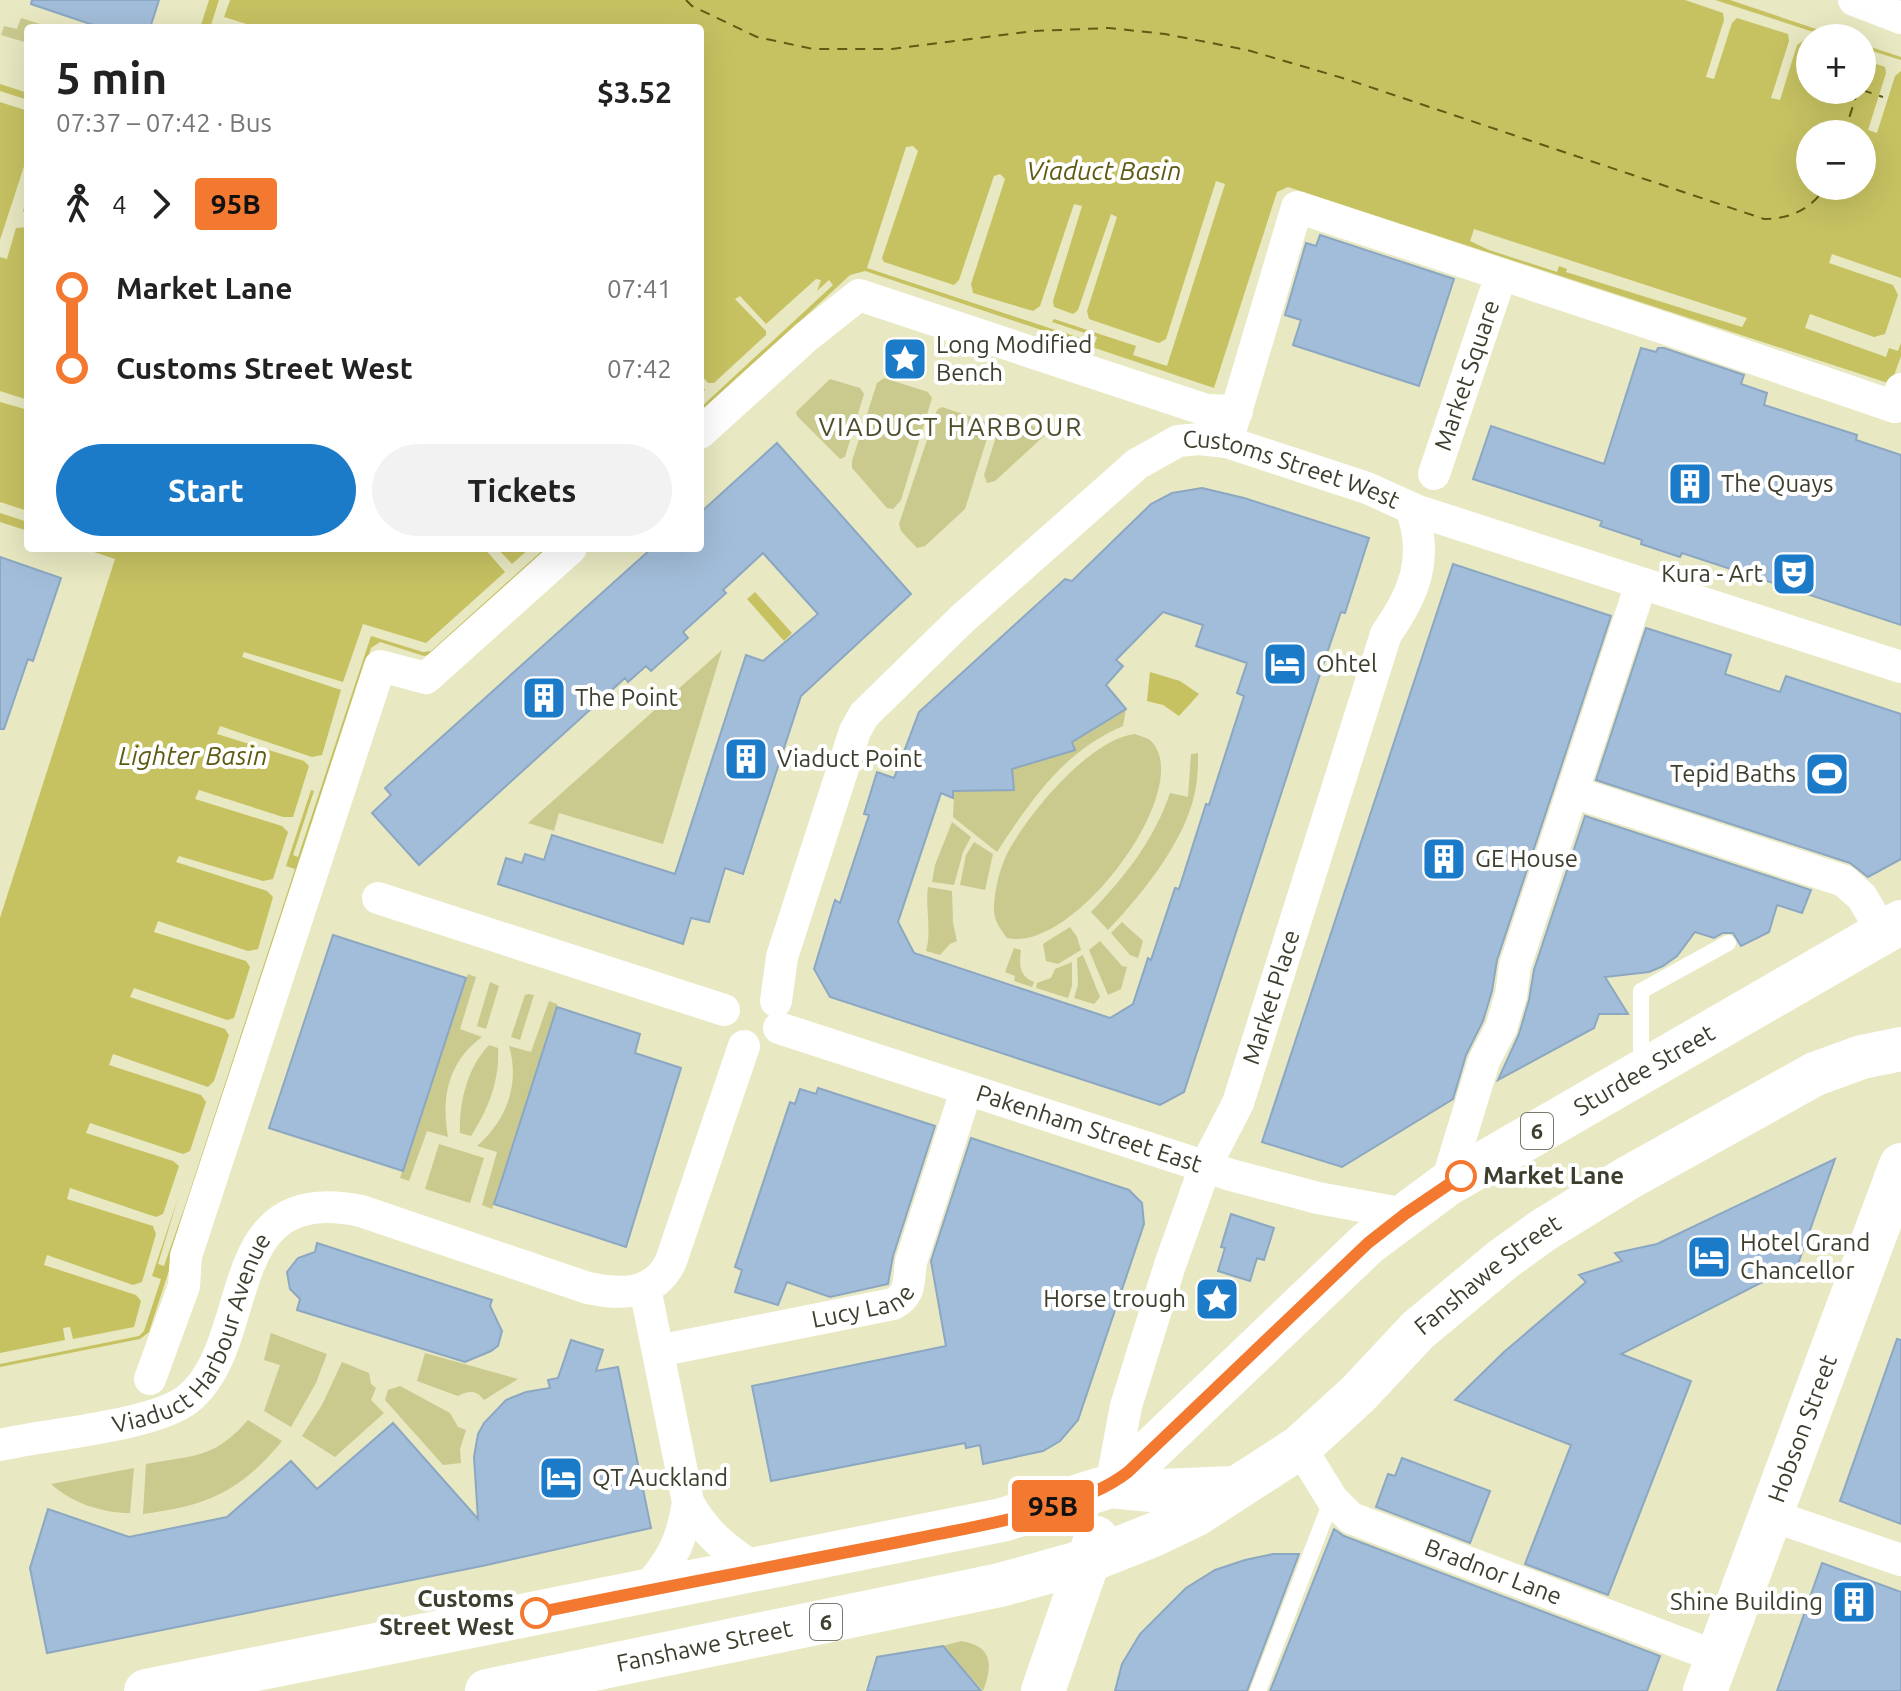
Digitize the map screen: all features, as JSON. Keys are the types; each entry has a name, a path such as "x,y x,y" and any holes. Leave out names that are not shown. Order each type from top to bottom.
{"main road":[{"name":"Sturdee Street","path":"1111,1486 1368,1243 1405,1214 1446,1185 1892,927"},
{"name":"Fanshawe Street","path":"487,1691 896,1608 1036,1576 1090,1560 1153,1535 1195,1515 1300,1447 1358,1394 1418,1330 1542,1231 1628,1178 1815,1074 1852,1059 1901,1049"},
{"name":"Hobson Street","path":"1711,1674 1901,1165"},
{"name":"Fanshawe Street","path":"146,1691 1008,1519 1111,1486 1161,1491 1235,1488"},
{"path":"1043,1691 1090,1560 1111,1486"}],"street":[{"path":"1854,0 1901,18"},
{"path":"1227,442 1297,207 1895,407 1901,389"},
{"name":"Market Square","path":"1434,474 1501,275"},
{"path":"704,429 806,337 859,295 1207,410 1237,411"},
{"name":"Customs Street West","path":"755,1003 782,957 855,731 864,715 962,619 1137,464 1178,441 1199,439 1227,442 1354,483 1411,508 1901,667"},
{"name":"Market Place","path":"1111,1486 1126,1406 1165,1280 1205,1167 1238,1103 1386,634 1404,608 1413,585 1421,545 1411,508"},
{"path":"150,1379 184,1286 186,1256 380,666 426,678 567,552"},
{"path":"1446,1185 1484,1061 1501,1028 1511,995 1515,966 1641,584"},
{"path":"1573,792 1844,881 1892,927"},
{"name":"Pakenham Street East","path":"378,898 755,1003 966,1091 1205,1167 1318,1198 1405,1214"},
{"path":"755,1003 769,1042 761,1046 744,1046 671,1261 661,1278 645,1288 688,1502 703,1528 718,1543 759,1571"},
{"name":"Lucy Lane","path":"658,1351 893,1304 904,1297 910,1286 911,1262 966,1091"},
{"name":"Viaduct Harbour Avenue","path":"0,1445 142,1419 182,1403 199,1388 212,1369 250,1262 264,1236 275,1225 298,1212 342,1207 361,1211 588,1288 623,1293 645,1288"},
{"name":"Bradnor Lane","path":"1300,1447 1332,1499 1351,1518 1711,1674"},
{"path":"645,1591 677,1550 688,1502"},
{"path":"1770,1515 1901,1560"}],"lane":[{"path":"1641,1071 1641,991 1728,943"},
{"path":"1258,1691 1332,1499"}],"shaded area":[{"path":"21,18 40,24 24,24 24,42 1,35 4,26 17,29"},
{"path":"884,378 928,392 932,398 901,500 893,509 887,508 852,468 877,383"},
{"path":"830,379 860,388 864,394 845,457 840,459 796,412"},
{"path":"942,407 987,422 990,429 965,509 925,546 917,548 901,531 899,524 937,410"},
{"path":"1008,418 1039,428 1044,436 995,481 987,483 984,475 1001,421"},
{"path":"722,650 663,844 559,813 554,831 528,823"},
{"path":"1126,709 1123,726 1102,736 1066,763 1036,796 997,852 953,817 955,777 1014,790 1011,763 1030,763 1075,750 1072,742"},
{"path":"1135,734 1151,741 1161,763 1157,793 1143,828 1121,863 1094,895 1064,920 1034,936 1007,938 995,918 995,895 1003,863 1019,834 1046,798 1081,763 1099,749"},
{"path":"1198,753 1195,791 1181,832 1147,885 1108,930 1091,912 1137,857 1156,826 1170,793 1188,797 1191,754"},
{"path":"952,822 971,837 963,852 954,885 932,882 935,865"},
{"path":"974,842 993,854 985,890 960,885 966,855"},
{"path":"928,887 952,891 957,941 940,955 926,951"},
{"path":"1122,922 1143,941 1138,958 1130,955 1111,933"},
{"path":"1070,927 1081,950 1058,964 1046,961 1043,944"},
{"path":"1100,941 1122,966 1127,967 1121,989 1108,995 1089,950"},
{"path":"1014,948 1021,950 1021,969 1025,977 1034,982 1032,987 1014,981 1015,976 1005,972"},
{"path":"1083,955 1100,997 1094,1004 1074,998 1078,985 1077,958"},
{"path":"1072,962 1072,986 1068,998 1036,988 1037,983 1051,978 1055,969"},
{"path":"468,974 476,977 460,1029 482,1037 470,1047 454,1069 447,1094 448,1137 427,1131 409,1181 400,1178"},
{"path":"490,982 499,986 486,1029 477,1026"},
{"path":"525,995 534,995 520,1040 511,1037"},
{"path":"549,1001 557,1007 492,1209 482,1205 497,1152 477,1146 496,1125 508,1100 513,1074 509,1046 531,1052"},
{"path":"489,1045 498,1048 495,1083 488,1105 471,1136 460,1133 463,1098 475,1064"},
{"path":"439,1144 484,1158 470,1203 425,1189"},
{"path":"271,1333 327,1354 316,1383 291,1427 264,1411 280,1365 264,1360"},
{"path":"425,1353 518,1379 484,1400 472,1392 458,1396 417,1381"},
{"path":"342,1362 369,1373 371,1384 376,1388 371,1400 384,1413 335,1457 302,1436 322,1405"},
{"path":"400,1386 450,1413 458,1427 466,1430 460,1449 461,1463 443,1465 385,1400 388,1390"},
{"path":"248,1420 282,1441 252,1473 221,1494 204,1501 143,1514 146,1464 213,1449"},
{"path":"134,1468 130,1513 88,1506 68,1497 51,1484"},
{"path":"961,1641 979,1647 988,1658 983,1691 943,1646"}],"water":[{"name":"Viaduct Basin","path":"209,0 1730,0 1801,24 1796,24 1796,104 1876,104 1876,49 1901,57 1901,356 1891,384 1288,187 1277,192 1214,388 865,271 850,275 704,410 704,24 201,24"},
{"path":"0,84 24,92 24,530 0,522"},
{"name":"Lighter Basin","path":"94,552 547,552 433,654 424,656 380,642 371,648 149,1332 140,1339 0,1367 0,918 115,559"},
{"path":"755,592 792,633 784,641 747,599"},
{"path":"1150,672 1180,681 1199,694 1179,716 1163,705 1147,701"}],"pier":[{"path":"219,0 230,0 224,17 246,24 221,24 211,24"},
{"path":"1685,0 1715,0 1796,26 1796,48 1780,100 1771,98 1789,41 1788,34 1737,18 1732,23 1714,79 1706,77 1724,20 1723,13"},
{"path":"1876,52 1901,60 1901,71 1895,76 1877,133 1876,120 1871,120 1886,73 1885,67 1876,64"},
{"path":"0,91 24,99 24,110 0,102"},
{"path":"913,146 918,151 882,258 884,262 954,285 959,280 994,176 1000,174 1005,179 971,284 973,293 1033,311 1040,306 1074,204 1082,206 1053,301 1054,307 1073,314 1078,310 1111,214 1117,217 1087,311 1089,319 1159,343 1166,339 1216,181 1225,184 1167,366 1133,355 1136,346 1054,319 1052,322 1097,337 1095,343 867,268 906,147"},
{"path":"24,166 24,227 16,228 7,259 0,257 0,240"},
{"path":"1474,229 1747,318 1742,327 1566,272 1567,269 1559,266 1557,272 1489,250 1470,241"},
{"path":"1832,254 1901,278 1901,343 1898,351 1889,348 1886,357 1805,328 1810,314 1874,337 1885,334 1898,295 1893,285 1829,263"},
{"path":"816,279 821,280 817,291 829,280 833,285 704,404 704,378 708,383 714,383 766,335 766,331 735,299 740,296 766,324"},
{"path":"0,391 24,399 24,409 0,402"},
{"path":"0,502 24,510 24,521 0,513"},
{"name":"Lighter Basin","path":"488,552 501,552 512,564 526,552 541,552 431,651 423,652 371,636 298,857 293,855 314,791 311,790 286,866 295,869 187,1200 164,1266 158,1264 178,1198 152,1276 161,1279 144,1331 139,1336 0,1364 0,1353 65,1340 63,1328 70,1327 73,1339 134,1327 141,1301 136,1295 44,1265 47,1255 133,1285 142,1282 156,1234 153,1226 67,1199 70,1188 156,1217 163,1214 179,1166 173,1161 86,1133 90,1123 183,1154 190,1151 206,1102 201,1095 109,1065 113,1054 208,1087 214,1081 229,1035 225,1029 130,997 134,988 227,1020 234,1018 250,967 246,961 154,932 158,921 248,951 258,949 273,897 267,891 176,862 179,856 263,881 273,879 288,832 282,826 195,799 199,790 283,817 293,817 309,766 304,761 217,734 220,726 312,757 322,755 341,690 242,657 244,652 343,682 363,624 426,643 505,572"}],"building":[{"path":"32,0 159,0 151,24 90,24 31,4"},
{"path":"1320,235 1454,279 1419,386 1293,345 1301,320 1285,315 1306,243 1316,246"},
{"path":"1641,348 1656,352 1658,348 1664,348 1744,375 1741,384 1767,393 1764,405 1857,435 1856,440 1901,455 1901,625 1682,553 1680,557 1641,544 1642,540 1600,526 1602,521 1473,479 1491,426 1604,464"},
{"path":"777,443 911,594 801,696 743,874 725,868 709,922 691,918 683,944 498,884 506,858 522,863 525,854 544,860 552,835 675,874 746,655 763,661 818,614 763,553 723,590 726,593 683,632 688,638 651,671 646,666 628,682 625,678 419,865 372,813 391,795 385,788 648,552 704,552 704,509"},
{"path":"1202,488 1244,498 1369,538 1345,613 1341,612 1322,668 1184,1092 1160,1105 830,997 814,969 835,900 840,903 869,815 864,814 877,772 894,778 919,712 1065,579 1072,581 1151,504 1172,493","holes":["1163,612 1203,625 1196,646 1247,663 1237,693 1244,696 1179,889 1175,888 1133,1004 1110,1018 914,953 898,922 941,793 953,798 953,791 1014,790 1012,769 1075,750 1072,742 1126,709 1106,685 1123,666 1116,660"]},
{"path":"0,557 61,578 33,661 28,659 4,729 0,729"},
{"name":"GE House","path":"1453,564 1611,616 1497,960 1483,1021 1466,1055 1453,1099 1342,1167 1262,1142"},
{"path":"1646,628 1731,655 1725,674 1780,692 1786,676 1901,714 1901,859 1868,877 1850,863 1596,780"},
{"path":"1585,816 1811,890 1802,913 1777,905 1769,932 1741,946 1733,933 1723,933 1714,938 1695,932 1677,956 1663,966 1649,972 1605,977 1628,1014 1599,1014 1594,1028 1498,1080 1519,1034 1534,970"},
{"path":"333,935 466,978 403,1171 269,1128"},
{"path":"557,1007 640,1034 635,1053 681,1068 626,1247 494,1204"},
{"path":"818,1088 935,1126 893,1256 888,1284 830,1297 787,1282 778,1305 735,1292 742,1270 735,1267 790,1102 795,1104 800,1089 816,1094"},
{"path":"971,1138 1129,1190 1142,1203 1144,1224 1078,1420 1060,1441 1043,1451 983,1464 980,1445 966,1448 965,1443 771,1481 752,1386 946,1346 931,1261"},
{"path":"1835,1159 1798,1264 1621,1354 1691,1381 1608,1595 1525,1564 1571,1445 1455,1400 1504,1352 1586,1282 1579,1275 1622,1261 1615,1253 1657,1244"},
{"path":"1231,1214 1274,1228 1264,1260 1257,1258 1250,1281 1218,1271 1225,1248 1221,1247"},
{"path":"317,1243 492,1300 490,1306 502,1331 498,1346 465,1362 297,1310 300,1299 290,1289 287,1272 298,1258 315,1252"},
{"path":"1897,1339 1901,1340 1901,1524 1840,1501"},
{"path":"571,1340 603,1350 596,1371 618,1367 651,1528 482,1566 47,1653 30,1568 48,1509 129,1537 227,1517 291,1461 317,1489 393,1423 478,1519 474,1457 478,1434 506,1400 526,1392 550,1388 548,1380 558,1378"},
{"path":"1402,1458 1490,1491 1470,1543 1376,1507 1388,1474 1395,1476"},
{"path":"1334,1529 1344,1536 1660,1656 1647,1691 1270,1691"},
{"path":"1273,1554 1299,1554 1247,1691 1115,1691 1122,1664 1140,1634 1186,1588 1215,1570"},
{"path":"1822,1563 1901,1592 1901,1691 1777,1691"},
{"path":"943,1646 981,1691 867,1691 877,1657"}],"ferry route":[{"path":"686,0 692,6 757,37 813,49 892,49 1034,31 1109,28 1165,34 1247,50 1346,79 1764,219 1800,211 1815,200"},
{"path":"1876,95 1883,97"},
{"path":"1848,120 1854,104"}],"bus line":[{"name":"95B","path":"536,1613 759,1571 1002,1520 1111,1486 1368,1243 1461,1176"}],"place":[{"name":"Long Modified Bench","path":"905,359"},
{"name":"The Quays","path":"1690,484"},
{"name":"Kura - Art","path":"1794,574"},
{"name":"Ohtel","path":"1285,664"},
{"name":"The Point","path":"544,698"},
{"name":"Viaduct Point","path":"746,759"},
{"name":"Tepid Baths","path":"1827,774"},
{"name":"GE House","path":"1444,859"},
{"name":"Market Lane","path":"1461,1176"},
{"name":"Hotel Grand Chancellor","path":"1709,1257"},
{"name":"Horse trough","path":"1217,1299"},
{"name":"QT Auckland","path":"561,1478"},
{"name":"Shine Building","path":"1854,1602"},
{"name":"Customs Street West","path":"536,1613"}],"district":[{"name":"VIADUCT HARBOUR","path":"951,427"}]}
